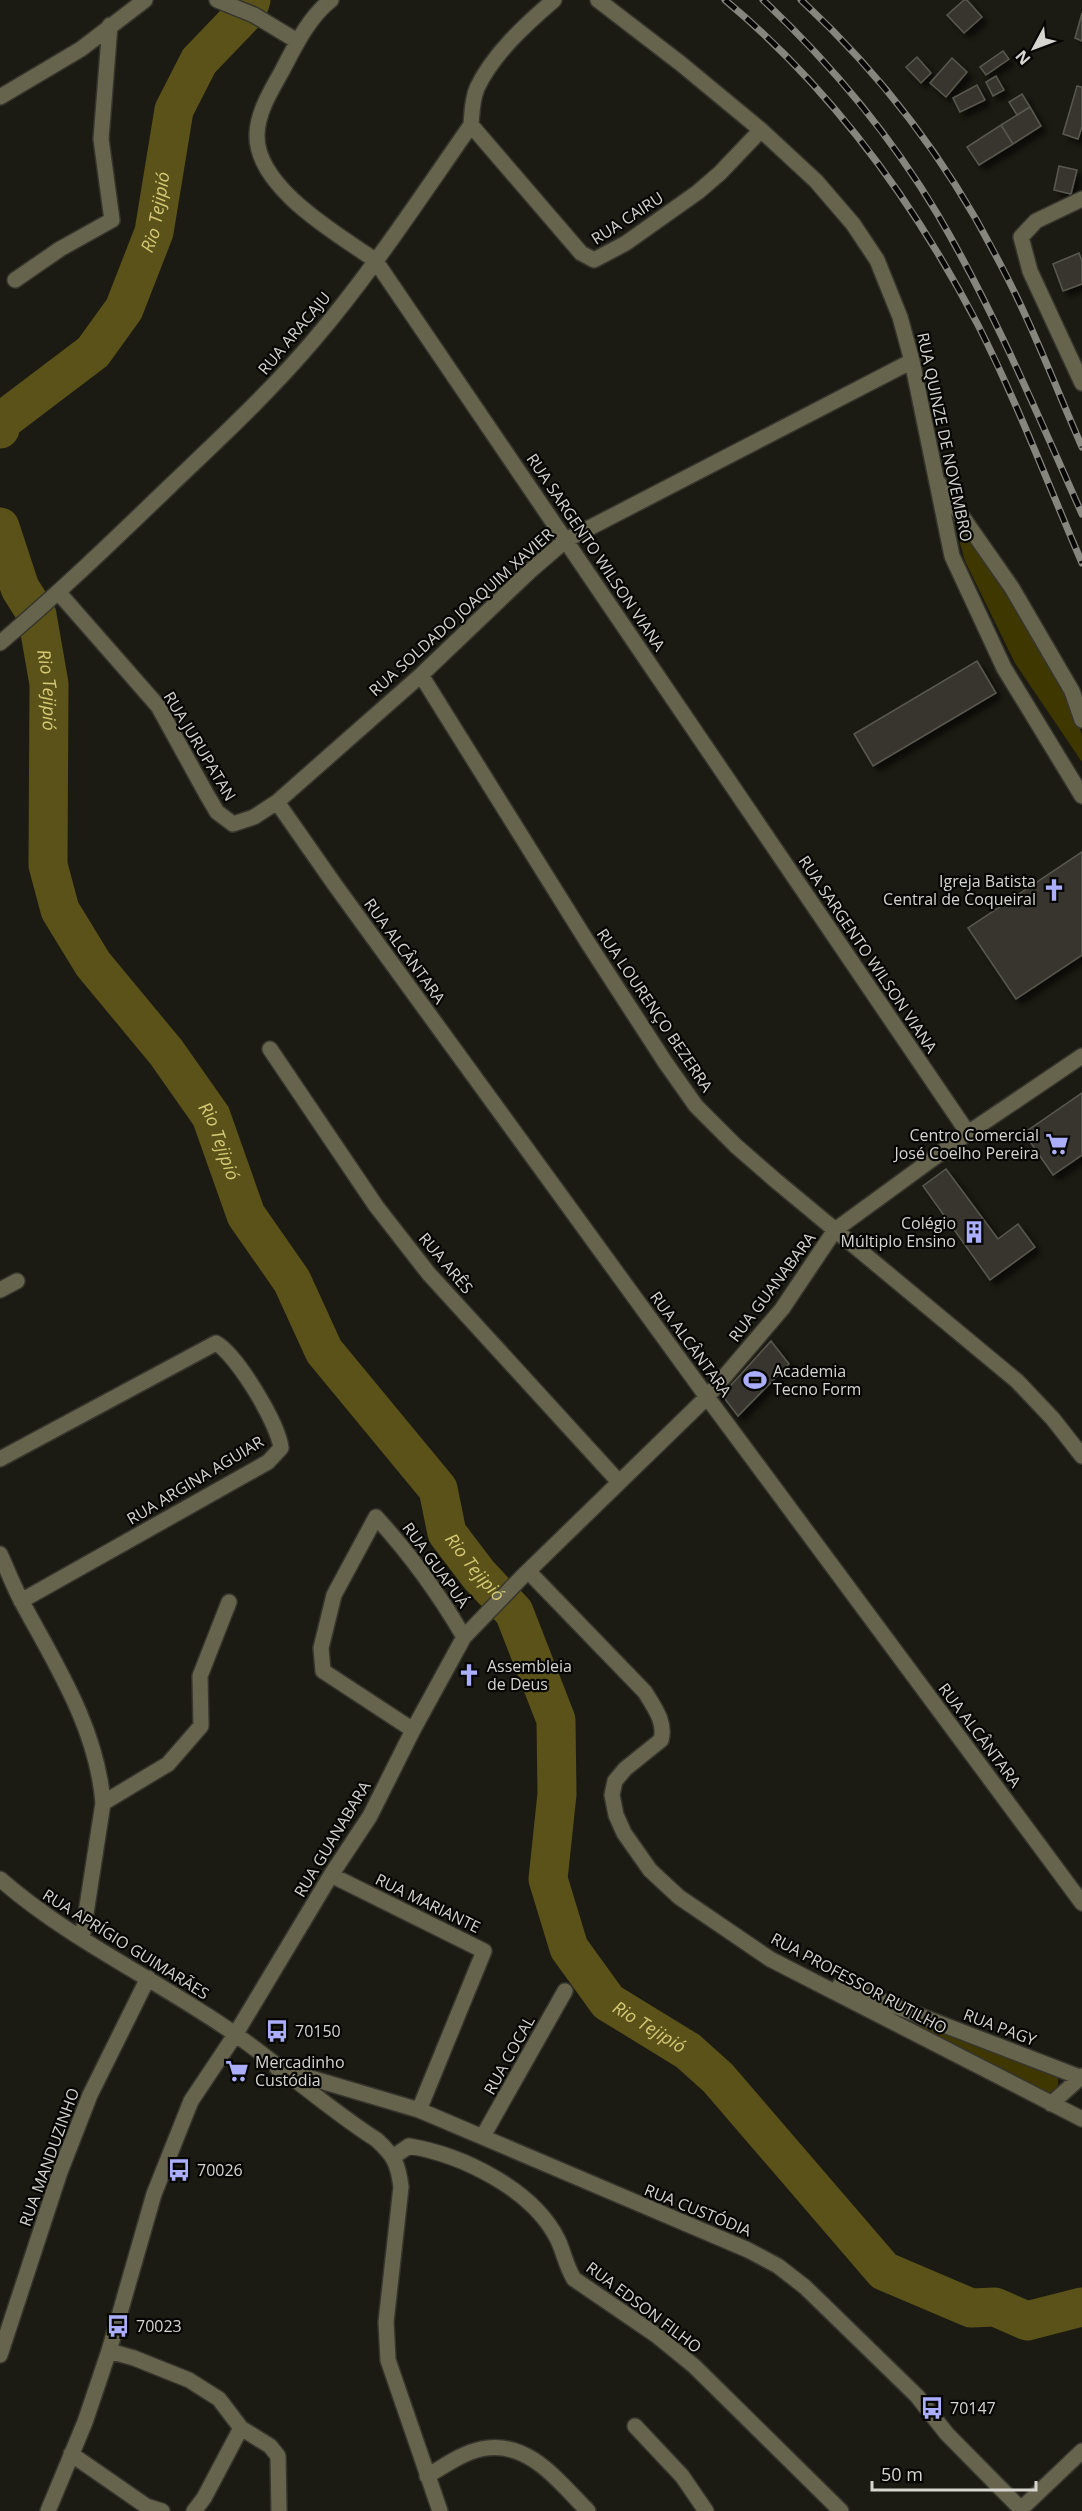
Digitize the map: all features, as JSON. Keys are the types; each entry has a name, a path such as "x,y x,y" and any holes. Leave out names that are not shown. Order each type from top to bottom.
{"street":[{"path":"0,98 71,55 144,0"},
{"path":"217,0 254,15 297,41"},
{"name":"RUA ARACAJU","path":"0,643 57,594 282,376 314,340 375,261 471,125 474,97 489,68 536,15 554,0"},
{"name":"RUA QUINZE DE NOVEMBRO","path":"598,0 680,63 761,130 816,181 853,224 877,260 900,316 912,361 952,556 1004,668 1082,796"},
{"name":"RUA SARGENTO WILSON VIANA","path":"328,3 297,41 262,110 257,135 262,160 279,186 320,222 375,261 968,1133"},
{"path":"15,280 60,249 112,220 101,139 110,25"},
{"name":"RUA CAIRU","path":"471,125 581,253 594,260 626,243 698,192 720,173 761,130"},
{"path":"1082,199 1036,221 1022,237 1030,271 1082,383"},
{"name":"RUA SOLDADO JOAQUIM XAVIER","path":"277,802 421,675 530,571 566,540 912,361"},
{"path":"935,477 1012,588 1072,691 1082,720"},
{"name":"RUA JURUPATAN","path":"57,594 158,706 207,795 224,819 233,824 243,823 277,802"},
{"name":"RUA LOURENÇO BEZERRA","path":"421,675 588,943 696,1106 736,1146 1017,1381 1053,1419 1082,1456"},
{"name":"RUA ALCÂNTARA","path":"277,802 707,1397 1082,1904"},
{"name":"RUA ARÊS","path":"270,1049 376,1206 429,1274 619,1482"},
{"name":"RUA GUANABARA","path":"48,2511 109,2351 154,2194 191,2101 235,2035 331,1875 370,1816 413,1730 469,1633 525,1574 707,1397 782,1309 835,1230 968,1133 1082,1056"},
{"path":"0,1290 17,1281"},
{"name":"RUA ARGINA AGUIAR","path":"0,1459 70,1419 216,1343 222,1346 240,1368 279,1435 281,1448 268,1462 21,1601"},
{"name":"RUA GUAPUÁ","path":"413,1730 323,1671 321,1648 334,1595 376,1516 401,1543 469,1633"},
{"path":"0,1554 21,1601 66,1681 89,1734 101,1785 103,1803 82,1939"},
{"name":"RUA PROFESSOR RUTILHO","path":"525,1574 639,1686 657,1712 662,1725 661,1740 625,1769 615,1781 612,1795 616,1815 624,1833 650,1870 679,1897 770,1959 1082,2119"},
{"path":"103,1803 168,1764 201,1726 200,1676 229,1602"},
{"name":"RUA MARIANTE","path":"331,1875 484,1951 419,2110"},
{"name":"RUA APRÍGIO GUIMARÃES","path":"0,1879 31,1906 235,2035 377,2140 393,2157"},
{"name":"RUA PAGY","path":"770,1959 1082,2077"},
{"name":"RUA MANDUZINHO","path":"0,2355 64,2161 90,2095 148,1978"},
{"name":"RUA COCAL","path":"483,2136 565,1990"},
{"name":"RUA CUSTÓDIA","path":"277,2068 419,2110 748,2250 778,2266 805,2286 917,2396 947,2434 1022,2510"},
{"path":"1051,2104 1082,2077"},
{"name":"RUA EDSON FILHO","path":"393,2157 409,2146 436,2151 512,2188 531,2205 549,2227 558,2241 565,2265 574,2279 656,2335 694,2366 841,2511"},
{"path":"393,2157 399,2167 401,2187 386,2322 388,2360 440,2511"},
{"path":"109,2351 189,2379 219,2400 241,2428 270,2445 278,2456 280,2472 277,2507"},
{"path":"635,2426 682,2476 706,2511"},
{"path":"194,2511 204,2498 241,2428"},
{"path":"427,2476 479,2449 501,2446 528,2455 547,2469 588,2511"},
{"path":"1022,2510 1082,2451"},
{"path":"71,2454 146,2505 162,2511"}],"shaded area":[{"path":"962,527 1016,603 1068,694 1082,735 1082,762 1015,663 965,561 960,543"},
{"path":"900,2012 1058,2076 1058,2087 1048,2094 899,2017"}],"building":[{"path":"967,0 982,17 964,33 947,15"},
{"path":"1082,13 1082,41 1075,38"},
{"path":"1003,51 1009,59 986,75 980,67"},
{"path":"917,57 931,73 921,83 906,67"},
{"path":"952,58 967,72 946,97 930,83"},
{"path":"996,76 1004,90 993,96 986,82"},
{"path":"977,85 985,100 960,112 953,98"},
{"path":"1077,86 1082,87 1082,127 1078,139 1063,134"},
{"path":"1022,94 1030,107 1017,115 1009,102"},
{"path":"1030,107 1041,126 1013,144 1001,125"},
{"path":"1001,125 1013,144 979,165 967,147"},
{"path":"1059,166 1077,170 1071,194 1054,190"},
{"path":"1079,253 1082,261 1082,284 1063,291 1053,264"},
{"path":"977,661 996,693 873,766 854,734"},
{"name":"Igreja Batista Central de Coqueiral","path":"1082,852 1082,955 1016,999 968,928"},
{"name":"Centro Comercial José Coelho Pereira","path":"1082,1093 1082,1155 1053,1175 1024,1133"},
{"name":"Colégio Múltiplo Ensino","path":"946,1169 998,1239 1018,1224 1035,1247 990,1280 923,1186"},
{"name":"Academia Tecno Form","path":"771,1341 789,1364 738,1416 722,1395"}],"waterway":[{"name":"Rio Tejipió","path":"0,429 2,421 93,352 124,309 154,232 174,110 199,61 247,11 251,0"},
{"name":"Rio Tejipió","path":"0,527 20,588 37,615 49,684 48,865 60,910 93,964 166,1052 211,1116 246,1215 292,1281 324,1351 438,1489 447,1533 479,1575 514,1612 556,1720 557,1794 548,1879 569,1948 608,2002 688,2051 718,2078 884,2271 971,2308 995,2307 1027,2321 1082,2307"}],"railway":[{"path":"725,0 764,34 835,110 868,150 927,235 992,354 1082,563"},
{"path":"763,0 812,49 880,129 938,215 996,325 1082,514"},
{"path":"801,0 858,57 884,88 934,152 956,186 996,256 1019,303 1082,447"}],"place":[{"name":"Igreja Batista Central de Coqueiral","path":"1054,890"},
{"name":"Centro Comercial José Coelho Pereira","path":"1057,1144"},
{"name":"Colégio Múltiplo Ensino","path":"974,1232"},
{"name":"Academia Tecno Form","path":"755,1380"},
{"name":"Assembleia de Deus","path":"469,1675"},
{"name":"70150","path":"277,2031"},
{"name":"Mercadinho Custódia","path":"237,2071"},
{"name":"70026","path":"179,2170"},
{"name":"70023","path":"118,2326"},
{"name":"70147","path":"932,2408"}]}
